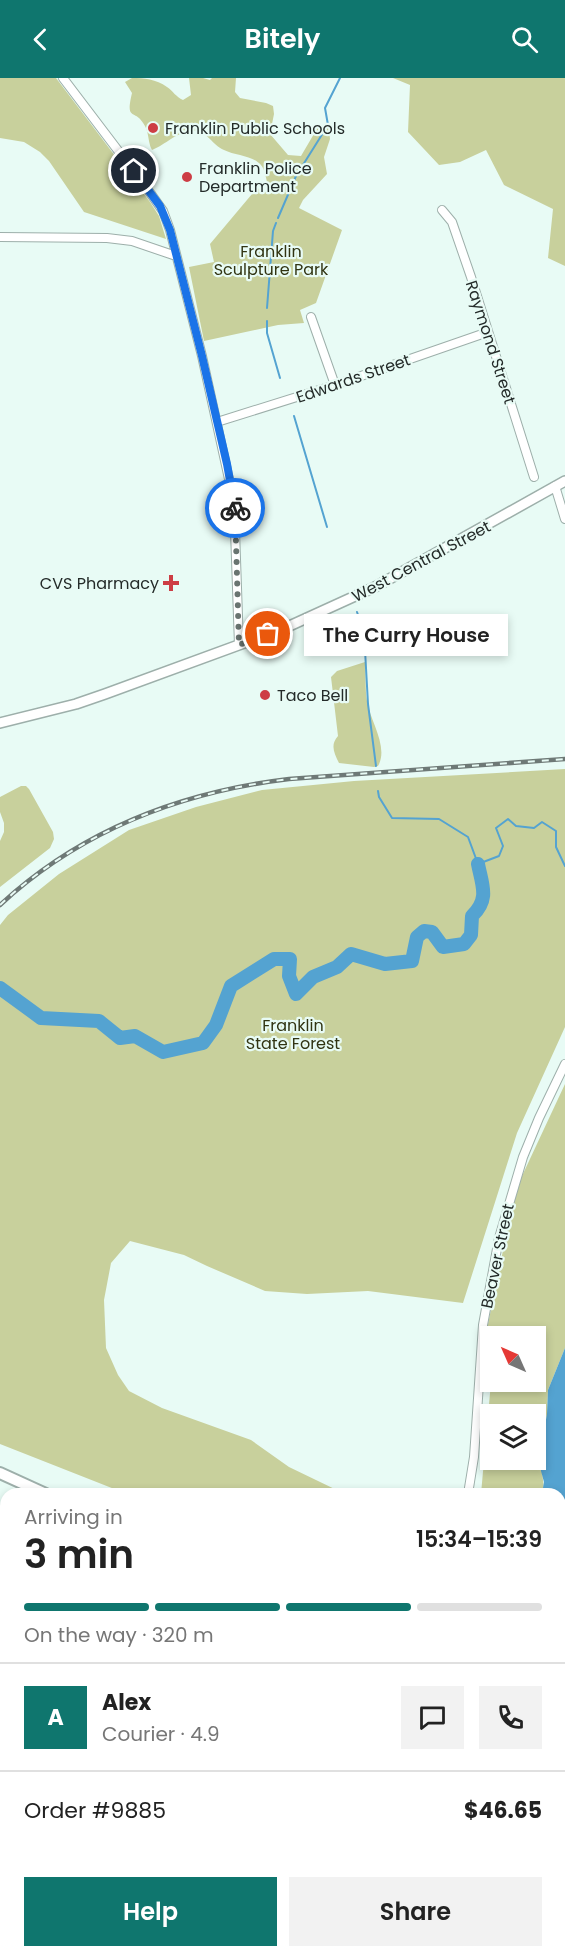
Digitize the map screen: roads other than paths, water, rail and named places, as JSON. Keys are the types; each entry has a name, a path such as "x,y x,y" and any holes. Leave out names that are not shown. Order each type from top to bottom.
{"highway":[{"path":"0,1473 33,1488"}],"main road":[{"path":"555,486 565,474"},
{"name":"West Central Street","path":"0,723 76,704 291,626 375,587 565,481"}],"street":[{"path":"63,78 160,206 170,230 227,464 235,513 239,645"},
{"name":"Raymond Street","path":"442,210 452,222 534,477"},
{"path":"0,237 107,238 132,242 176,256"},
{"path":"311,317 335,385"},
{"name":"Edwards Street","path":"217,422 335,385 488,332"},
{"path":"555,486 565,519"},
{"name":"Beaver Street","path":"469,1488 474,1457 484,1313 499,1238 522,1157 565,1064"}],"water":[{"path":"565,1348 565,1488 543,1488 541,1470 546,1470 548,1390"}],"waterway":[{"path":"278,218 296,176 328,125 325,108 340,78"},
{"path":"267,308 273,231 276,223"},
{"path":"267,321 267,333 280,378"},
{"path":"294,416 327,527"},
{"path":"357,612 364,632 368,704 376,766"},
{"path":"378,791 379,797 392,818 439,819 468,837 478,864 499,856 503,846 496,828 508,819 516,826 534,828 542,822 556,831 556,847 565,866"},
{"path":"0,988 41,1018 99,1021 120,1038 135,1036 163,1052 203,1043 216,1025 231,986 274,959 290,959 289,976 296,994 313,977 337,967 351,954 385,964 412,961 417,937 424,931 432,932 443,947 464,944 471,935 472,916 478,910 483,898 483,885 478,864"}],"railway":[{"path":"0,905 31,879 98,836 171,805 210,794 289,779 565,759"}],"place":[{"name":"Franklin Public Schools","path":"153,128"},
{"name":"Franklin Police Department","path":"187,177"},
{"name":"CVS Pharmacy","path":"171,583"},
{"name":"The Curry House","path":"268,634"},
{"name":"Taco Bell","path":"265,695"}],"park label":[{"name":"Franklin Sculpture Park","path":"271,260"},
{"name":"Franklin State Forest","path":"293,1034"}]}
